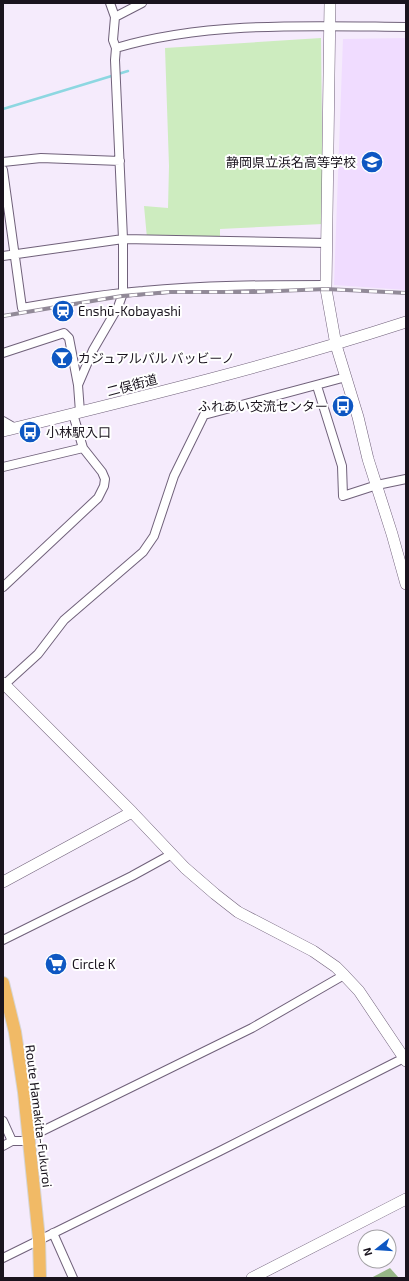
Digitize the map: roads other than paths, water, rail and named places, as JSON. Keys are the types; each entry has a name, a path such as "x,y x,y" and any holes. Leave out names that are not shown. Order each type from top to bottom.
{"main road":[{"name":"Route Hamakita-Fukuroi","path":"3,983 15,1032 30,1139 39,1239 40,1278"}],"street":[{"path":"78,385 93,350 118,307 123,293 123,239 116,81 116,48 113,40 115,17 110,3"},
{"path":"115,17 142,3"},
{"path":"330,3 326,285 336,345 406,584"},
{"path":"116,48 159,38 203,31 254,27 406,26"},
{"path":"3,162 41,158 120,161"},
{"path":"3,170 22,308 144,290 326,285"},
{"path":"3,256 123,239 327,243"},
{"name":"二俣街道","path":"3,431 244,370 336,345 406,322"},
{"path":"3,353 64,333 69,338 78,385 77,413 83,448 102,472 105,479 104,486 98,498 3,587"},
{"path":"3,1258 405,1060 359,991 336,967 313,951 238,912 191,873 4,683 38,654 64,620 143,552 154,536 174,476 204,415 346,377"},
{"path":"317,386 342,466 343,496 376,485 406,478"},
{"path":"3,420 15,428"},
{"path":"3,467 83,448"},
{"path":"3,882 132,812"},
{"path":"3,940 132,876 172,854"},
{"path":"3,1146 12,1141 30,1139 252,1028 344,975"},
{"path":"3,1121 12,1141"},
{"path":"252,1278 406,1199"},
{"path":"53,1233 73,1278"}],"waterway":[{"path":"3,109 128,71"}],"railway":[{"path":"3,316 122,296 170,292 253,292 326,289 406,293"}],"place":[{"name":"静岡県立浜名高等学校","path":"372,162"},
{"name":"Enshū-Kobayashi","path":"63,311"},
{"name":"カジュアルバル バッビーノ","path":"62,358"},
{"name":"ふれあい交流センター","path":"343,406"},
{"name":"小林駅入口","path":"30,432"},
{"name":"Circle K","path":"56,964"}]}
